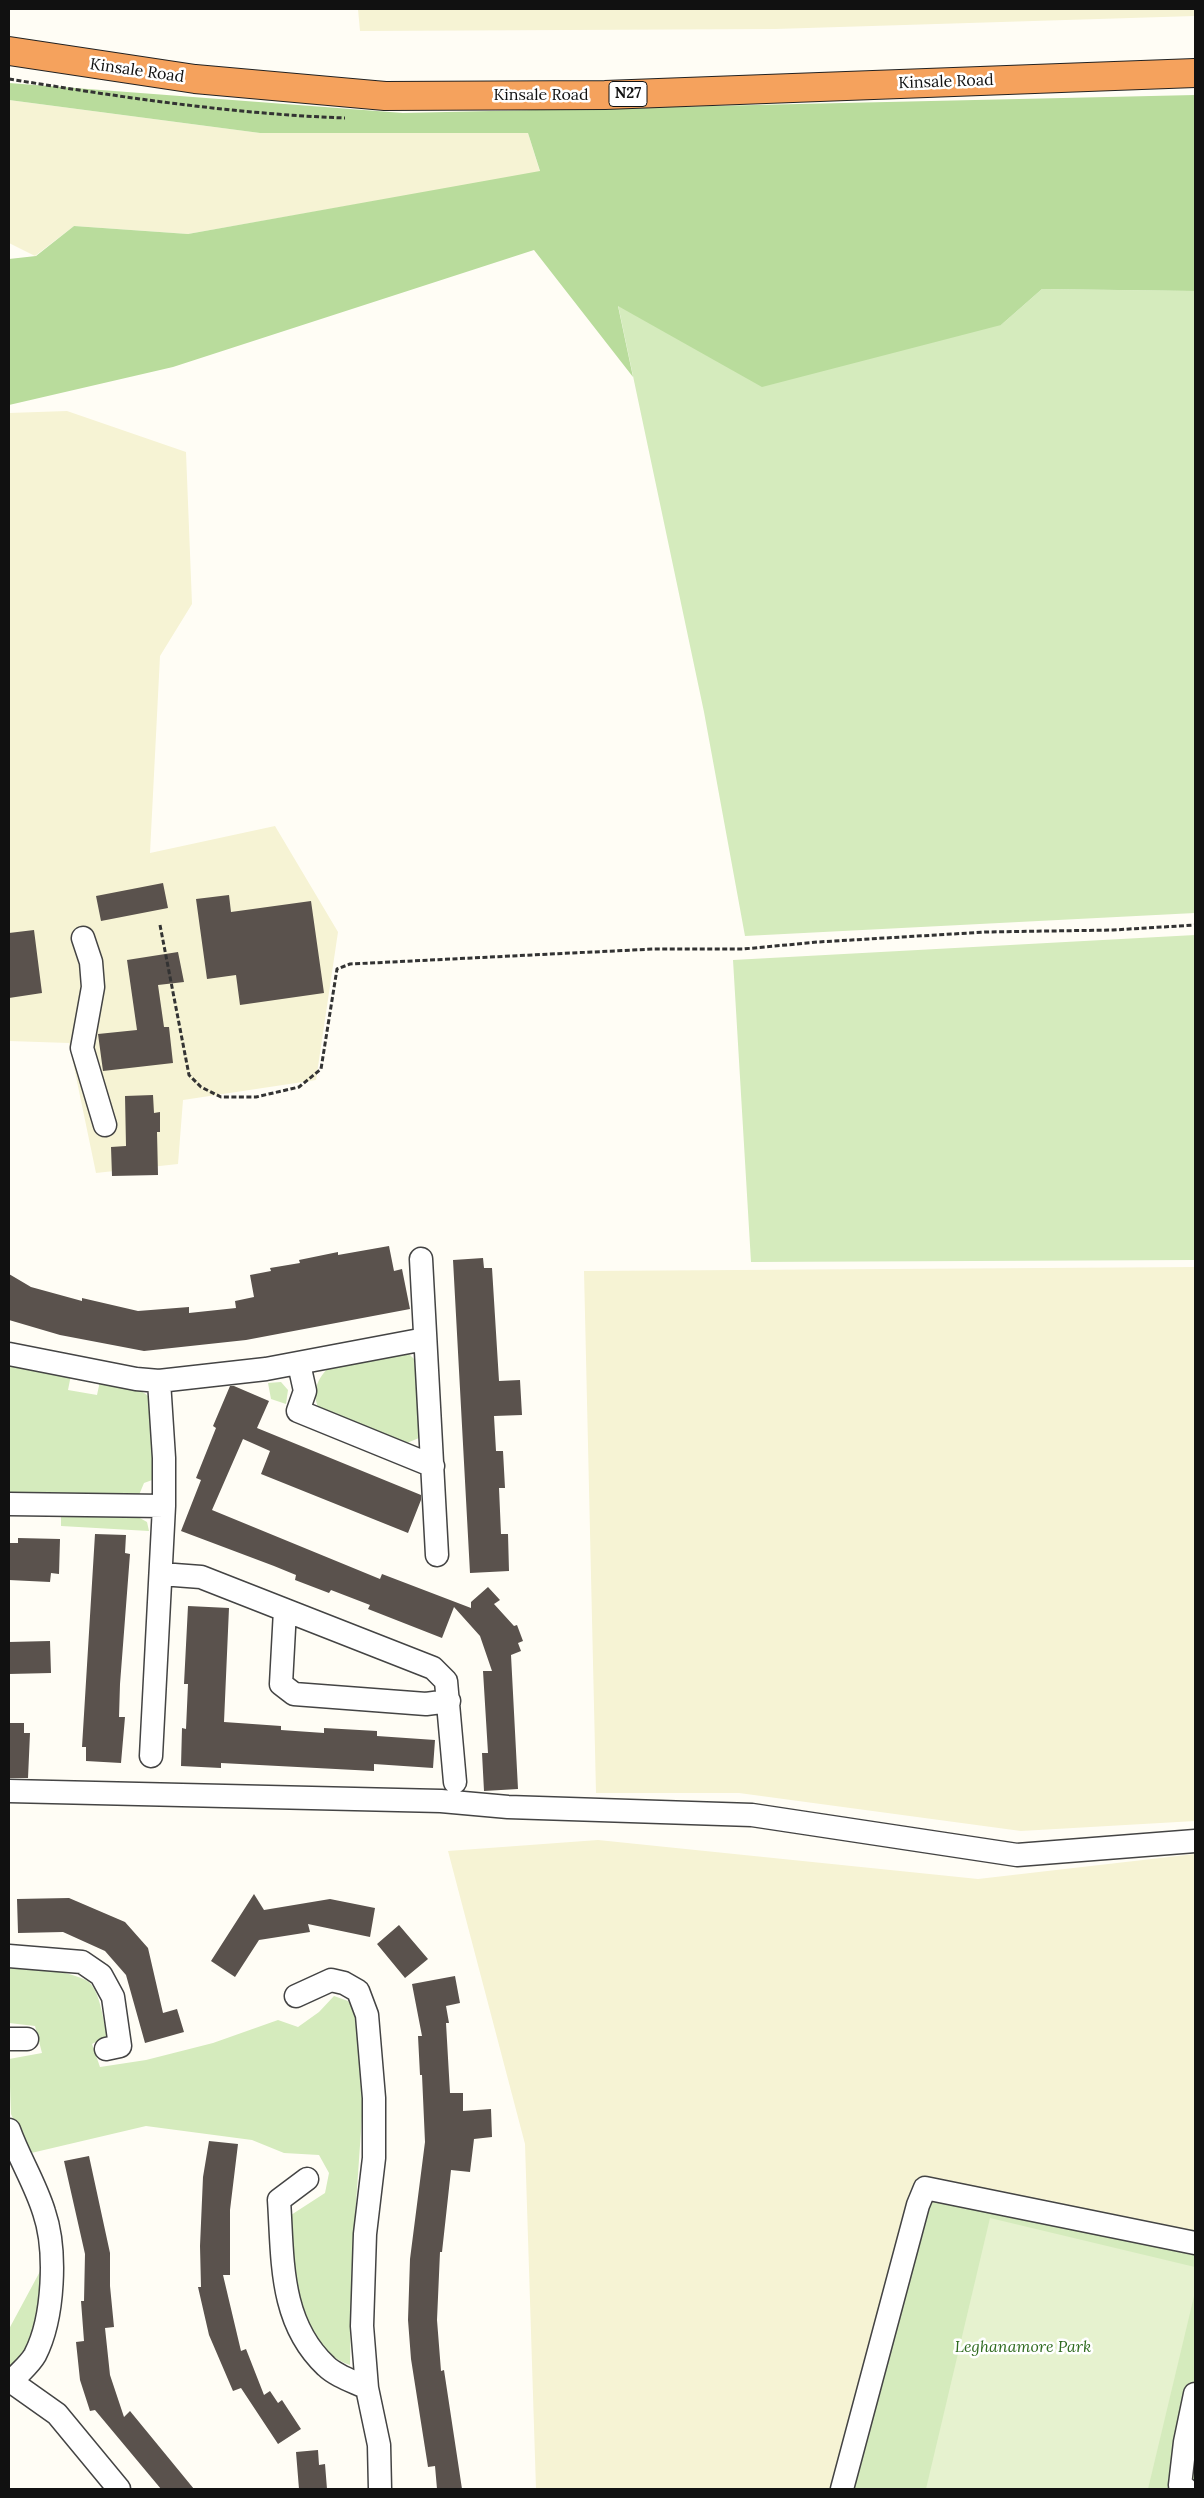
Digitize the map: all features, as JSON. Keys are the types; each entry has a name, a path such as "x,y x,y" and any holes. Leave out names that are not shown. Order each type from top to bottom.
{"highway":[{"name":"Kinsale Road","path":"9,51 195,78 385,96 605,95 1195,73"}],"street":[{"path":"83,938 91,962 94,987 82,1048 105,1125"},
{"path":"421,1259 437,1555"},
{"path":"9,1354 136,1379 159,1380 299,1364 425,1339"},
{"path":"299,1364 305,1391 298,1411 433,1466"},
{"path":"151,1756 164,1506 164,1458 159,1380"},
{"path":"9,1504 164,1506"},
{"path":"161,1574 201,1577 433,1668 446,1681 455,1782"},
{"path":"285,1610 281,1684 294,1694 426,1704 449,1701"},
{"path":"9,1791 431,1801 508,1807 752,1815 1017,1855 1195,1841"},
{"path":"9,1956 82,1962 102,1975 112,1995 120,2046 106,2049"},
{"path":"296,1996 331,1980 344,1983 358,1991 367,2015 374,2098 374,2158 363,2270 362,2326 367,2388 379,2444 380,2489"},
{"path":"9,2130 42,2205 53,2248 52,2288 35,2356 10,2380 57,2414 119,2489"},
{"path":"307,2179 279,2200 288,2305 302,2337 327,2368 367,2388"},
{"path":"842,2489 918,2205 925,2188 1195,2243"},
{"path":"1181,2488 1185,2442 1195,2394"}],"path":[{"path":"160,925 189,1075 201,1087 221,1097 256,1097 300,1088 321,1068 337,969 350,964 653,949 743,949 818,942 966,934 1195,925"}],"green space":[{"path":"358,9 1195,9 1195,16 775,29 360,31"},
{"path":"9,83 403,113 1195,95 1195,291 1042,289 1001,325 762,387 618,306 633,377 534,250 173,367 9,405 9,259 36,256 74,226 188,234 540,171 528,133 260,133 9,100"},
{"path":"9,100 260,133 528,133 540,172 188,234 74,226 35,256 9,243"},
{"path":"1042,289 1195,291 1195,913 745,936 704,712 618,305 1001,325"},
{"path":"67,411 186,452 192,604 160,656 150,853 275,826 338,932 316,1080 183,1100 178,1164 96,1173 69,1043 9,1041 9,413"},
{"path":"1195,935 1195,1260 751,1262 733,960"},
{"path":"1195,1267 1195,1821 1021,1831 739,1793 596,1793 584,1271"},
{"path":"401,1352 409,1354 417,1362 419,1438 402,1445 318,1407 315,1395 318,1383 320,1378 333,1364"},
{"path":"9,1361 71,1375 68,1390 97,1395 100,1381 128,1386 146,1394 151,1399 155,1479 144,1483 139,1495 9,1494"},
{"path":"281,1382 288,1390 286,1404 271,1399 268,1383"},
{"path":"61,1517 138,1517 147,1522 149,1531 61,1526"},
{"path":"598,1840 978,1879 1195,1854 1195,2238 837,2489 536,2489 525,2144 448,1851"},
{"path":"9,1966 65,1973 76,1976 91,1984 99,2002 107,2036 92,2044 100,2067 146,2060 213,2043 278,2020 298,2027 319,2012 334,1996 348,2001 361,2022 363,2102 352,2261 350,2365 331,2355 317,2340 307,2322 300,2301 296,2279 291,2215 325,2193 329,2173 319,2155 284,2153 252,2140 146,2126 27,2154 11,2114 9,2059 42,2053 35,2026 9,2023"},
{"name":"Leghanamore Park","path":"921,2180 1195,2238 1195,2489 837,2489"},
{"name":"Leghanamore Park","path":"990,2218 1195,2267 1195,2292 1148,2489 926,2489"},
{"path":"58,2238 43,2351 9,2369 9,2329"}],"building":[{"path":"163,883 168,908 101,921 96,896"},
{"path":"229,895 231,912 311,901 324,993 240,1005 236,975 207,979 196,899"},
{"path":"34,930 42,993 9,998 9,933"},
{"path":"178,952 184,982 158,985 164,1027 169,1027 173,1063 103,1071 98,1034 137,1030 127,960"},
{"path":"153,1095 154,1113 160,1112 160,1132 157,1132 158,1175 112,1176 111,1147 126,1146 125,1096"},
{"path":"389,1246 394,1271 402,1269 410,1309 246,1340 144,1351 60,1335 9,1320 9,1274 31,1287 82,1301 82,1298 138,1311 189,1307 189,1313 236,1308 235,1301 254,1297 250,1275 271,1271 270,1268 300,1263 299,1260 338,1252 338,1255"},
{"path":"483,1258 484,1268 492,1268 499,1381 520,1380 522,1415 494,1416 496,1451 503,1451 505,1488 499,1488 501,1534 508,1534 509,1571 470,1573 453,1260"},
{"path":"230,1386 269,1401 257,1428 421,1495 421,1500 408,1533 261,1474 270,1451 243,1439 212,1510 380,1579 382,1574 471,1608 471,1602 488,1587 500,1600 494,1604 514,1626 517,1625 523,1641 518,1643 521,1651 511,1655 518,1789 484,1791 482,1753 488,1753 483,1671 492,1671 480,1636 454,1607 442,1638 368,1609 370,1605 331,1590 329,1593 295,1580 296,1575 181,1531 201,1480 196,1478 216,1428 213,1426"},
{"path":"95,1534 126,1535 125,1553 130,1554 120,1684 119,1717 125,1717 121,1763 86,1761 86,1747 82,1747"},
{"path":"18,1538 60,1539 59,1574 51,1573 50,1582 9,1580 9,1543 18,1543"},
{"path":"188,1606 229,1608 224,1722 281,1726 281,1730 324,1733 324,1728 377,1731 377,1736 435,1740 433,1768 374,1764 374,1771 221,1763 221,1768 181,1766 182,1728 186,1729 188,1684 184,1684"},
{"path":"50,1641 51,1673 9,1674 9,1642"},
{"path":"9,1723 24,1723 24,1733 30,1733 28,1778 9,1778"},
{"path":"254,1894 264,1910 330,1899 375,1908 370,1937 308,1924 310,1932 259,1940 235,1977 211,1961"},
{"path":"69,1898 125,1922 148,1948 163,2013 177,2009 184,2032 145,2043 126,1975 105,1951 63,1932 18,1933 17,1899"},
{"path":"399,1925 428,1959 405,1978 377,1944"},
{"path":"455,1976 460,2003 446,2006 449,2023 446,2023 450,2093 463,2093 463,2111 491,2109 492,2137 474,2139 470,2172 451,2170 442,2252 440,2252 437,2320 441,2371 444,2370 462,2489 437,2489 435,2466 428,2467 411,2359 408,2320 410,2259 425,2142 418,2036 422,2036 412,1984"},
{"path":"209,2141 238,2144 230,2210 230,2275 223,2275 241,2351 246,2349 264,2395 270,2391 278,2403 282,2400 301,2429 278,2444 241,2388 233,2391 209,2335 198,2287 201,2287 200,2246 203,2177"},
{"path":"89,2156 110,2253 110,2286 114,2327 105,2328 110,2375 124,2417 130,2411 194,2489 161,2489 95,2410 90,2411 80,2380 76,2342 84,2341 81,2301 84,2301 85,2254 64,2161"},
{"path":"318,2450 319,2465 325,2464 327,2489 299,2489 296,2452"}]}
